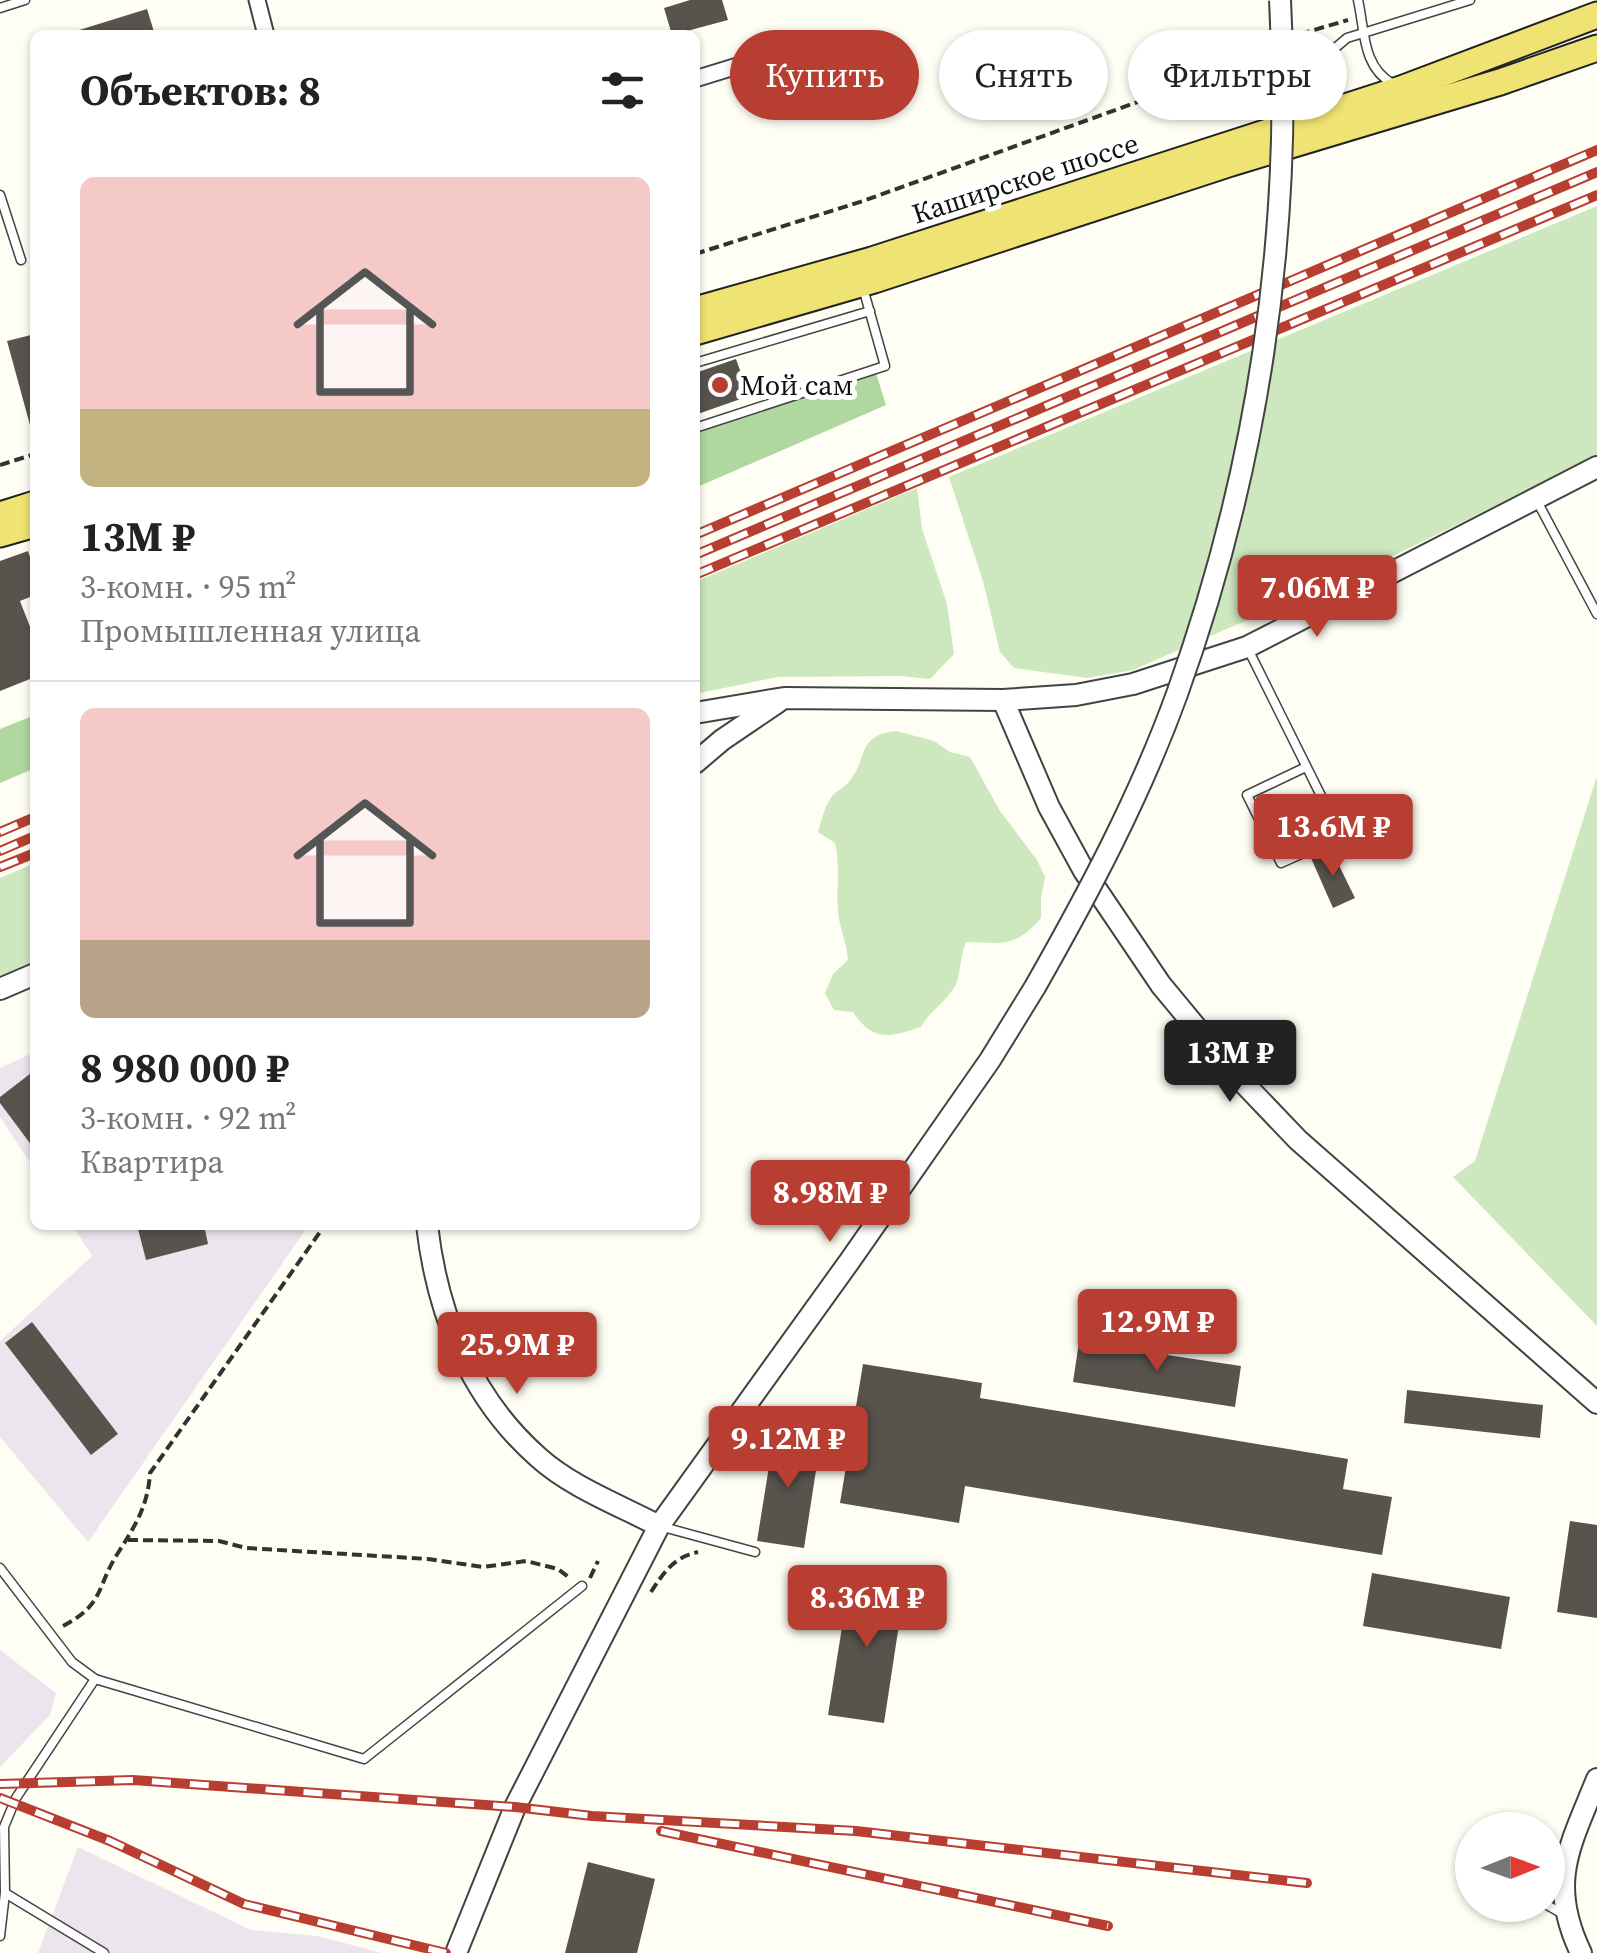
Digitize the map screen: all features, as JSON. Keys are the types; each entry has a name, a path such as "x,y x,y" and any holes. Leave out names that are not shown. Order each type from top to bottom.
{"main road":[{"name":"Каширское шоссе","path":"700,309 872,260 1401,89 1597,15"},
{"name":"Каширское шоссе","path":"700,331 862,284 1597,48"},
{"path":"0,514 30,505"},
{"path":"0,534 30,525"}],"street":[{"path":"257,0 265,30"},
{"path":"456,1953 515,1807 659,1526 990,1060 1088,895 1150,764 1182,678 1229,519 1254,406 1274,273 1282,154 1280,0"},
{"path":"700,77 730,68"},
{"path":"700,712 784,698 1003,700 1133,684 1247,647 1597,467"},
{"path":"700,759 784,698"},
{"path":"1003,700 1049,807 1084,871 1161,985 1234,1073 1298,1140 1597,1403"},
{"path":"0,988 30,976"},
{"path":"428,1230 432,1270 446,1321 472,1377 502,1420 538,1458 659,1526"},
{"path":"1582,1953 1562,1887 1565,1859 1597,1779"}],"lane":[{"path":"0,8 24,0"},
{"path":"1261,133 1307,92 1339,42 1470,0"},
{"path":"1358,1 1372,67 1401,89"},
{"path":"0,195 20,260"},
{"path":"700,426 885,366 862,284"},
{"path":"700,361 870,312"},
{"path":"1535,497 1597,614"},
{"path":"1247,647 1340,836 1281,863 1247,795 1306,767"},
{"path":"659,1526 755,1552"},
{"path":"0,1568 72,1662 95,1678 364,1759 582,1586"},
{"path":"0,1936 5,1893 4,1828 13,1803 95,1678"},
{"path":"5,1893 104,1953"}],"path":[{"path":"1316,30 1362,16"},
{"path":"700,252 863,202 1128,106"},
{"path":"0,465 30,456"},
{"path":"50,1633 83,1616 102,1592 148,1496 150,1473 322,1230"},
{"path":"128,1540 219,1541 246,1548 482,1566 526,1561 558,1569 582,1586"},
{"path":"651,1592 682,1555 700,1552 713,1540"}],"shaded area":[{"path":"30,1054 30,1162 0,1117 0,1068"},
{"path":"75,1230 306,1230 88,1542 0,1437 0,1341 92,1256"},
{"path":"0,1650 56,1693 50,1715 0,1767"},
{"path":"78,1847 251,1930 317,1936 383,1953 38,1953"}],"green space":[{"path":"1597,206 1597,456 1395,555 1133,670 1087,678 1014,668 1000,652 983,581 949,477"},
{"path":"876,373 886,405 700,486 700,430"},
{"path":"917,488 922,529 947,604 954,654 930,679 778,677 700,693 700,580"},
{"path":"30,717 30,770 0,783 0,729"},
{"path":"896,731 934,741 950,752 970,757 1000,811 1045,877 1041,918 1032,928 1008,942 966,942 954,988 921,1027 883,1035 868,1029 853,1012 834,1010 825,993 833,974 848,960 838,910 835,843 818,832 830,799 857,770 869,742"},
{"path":"1597,776 1597,1326 1453,1177 1475,1161"},
{"path":"30,865 30,964 0,976 0,878"}],"building":[{"path":"690,0 722,0 728,20 691,30 671,30 664,8"},
{"path":"147,9 153,30 79,30"},
{"path":"30,335 30,425 7,341"},
{"name":"Мой сам","path":"736,359 749,396 700,413 700,371"},
{"path":"28,551 30,557 30,597 20,601 30,627 30,679 0,691 0,561"},
{"path":"1319,825 1324,835 1304,844 1299,835"},
{"path":"1331,849 1355,898 1333,908 1311,858"},
{"path":"30,1074 30,1143 0,1103 0,1097"},
{"path":"138,1230 205,1230 208,1244 146,1260"},
{"path":"32,1322 118,1434 91,1455 5,1343"},
{"path":"1079,1342 1241,1366 1235,1407 1073,1382"},
{"path":"863,1364 982,1383 980,1398 1348,1459 1343,1489 1392,1497 1382,1555 965,1486 959,1523 840,1503"},
{"path":"1407,1390 1543,1405 1540,1438 1404,1423"},
{"path":"775,1429 811,1434 807,1463 817,1464 804,1548 757,1541"},
{"path":"1570,1521 1597,1525 1597,1618 1557,1612"},
{"path":"1372,1573 1510,1597 1501,1649 1363,1626"},
{"path":"850,1577 905,1585 884,1723 828,1715"},
{"path":"588,1862 655,1879 637,1953 565,1953"}],"railway":[{"path":"700,533 1597,150"},
{"path":"700,553 1597,172"},
{"path":"700,573 1597,195"},
{"path":"0,832 30,819"},
{"path":"0,851 30,838"},
{"path":"0,867 30,855"},
{"path":"0,1784 133,1780 592,1816 856,1831 1307,1883"},
{"path":"0,1798 110,1841 244,1904 446,1953"},
{"path":"661,1831 1108,1926"}],"place":[{"name":"Мой сам","path":"720,385"}]}
